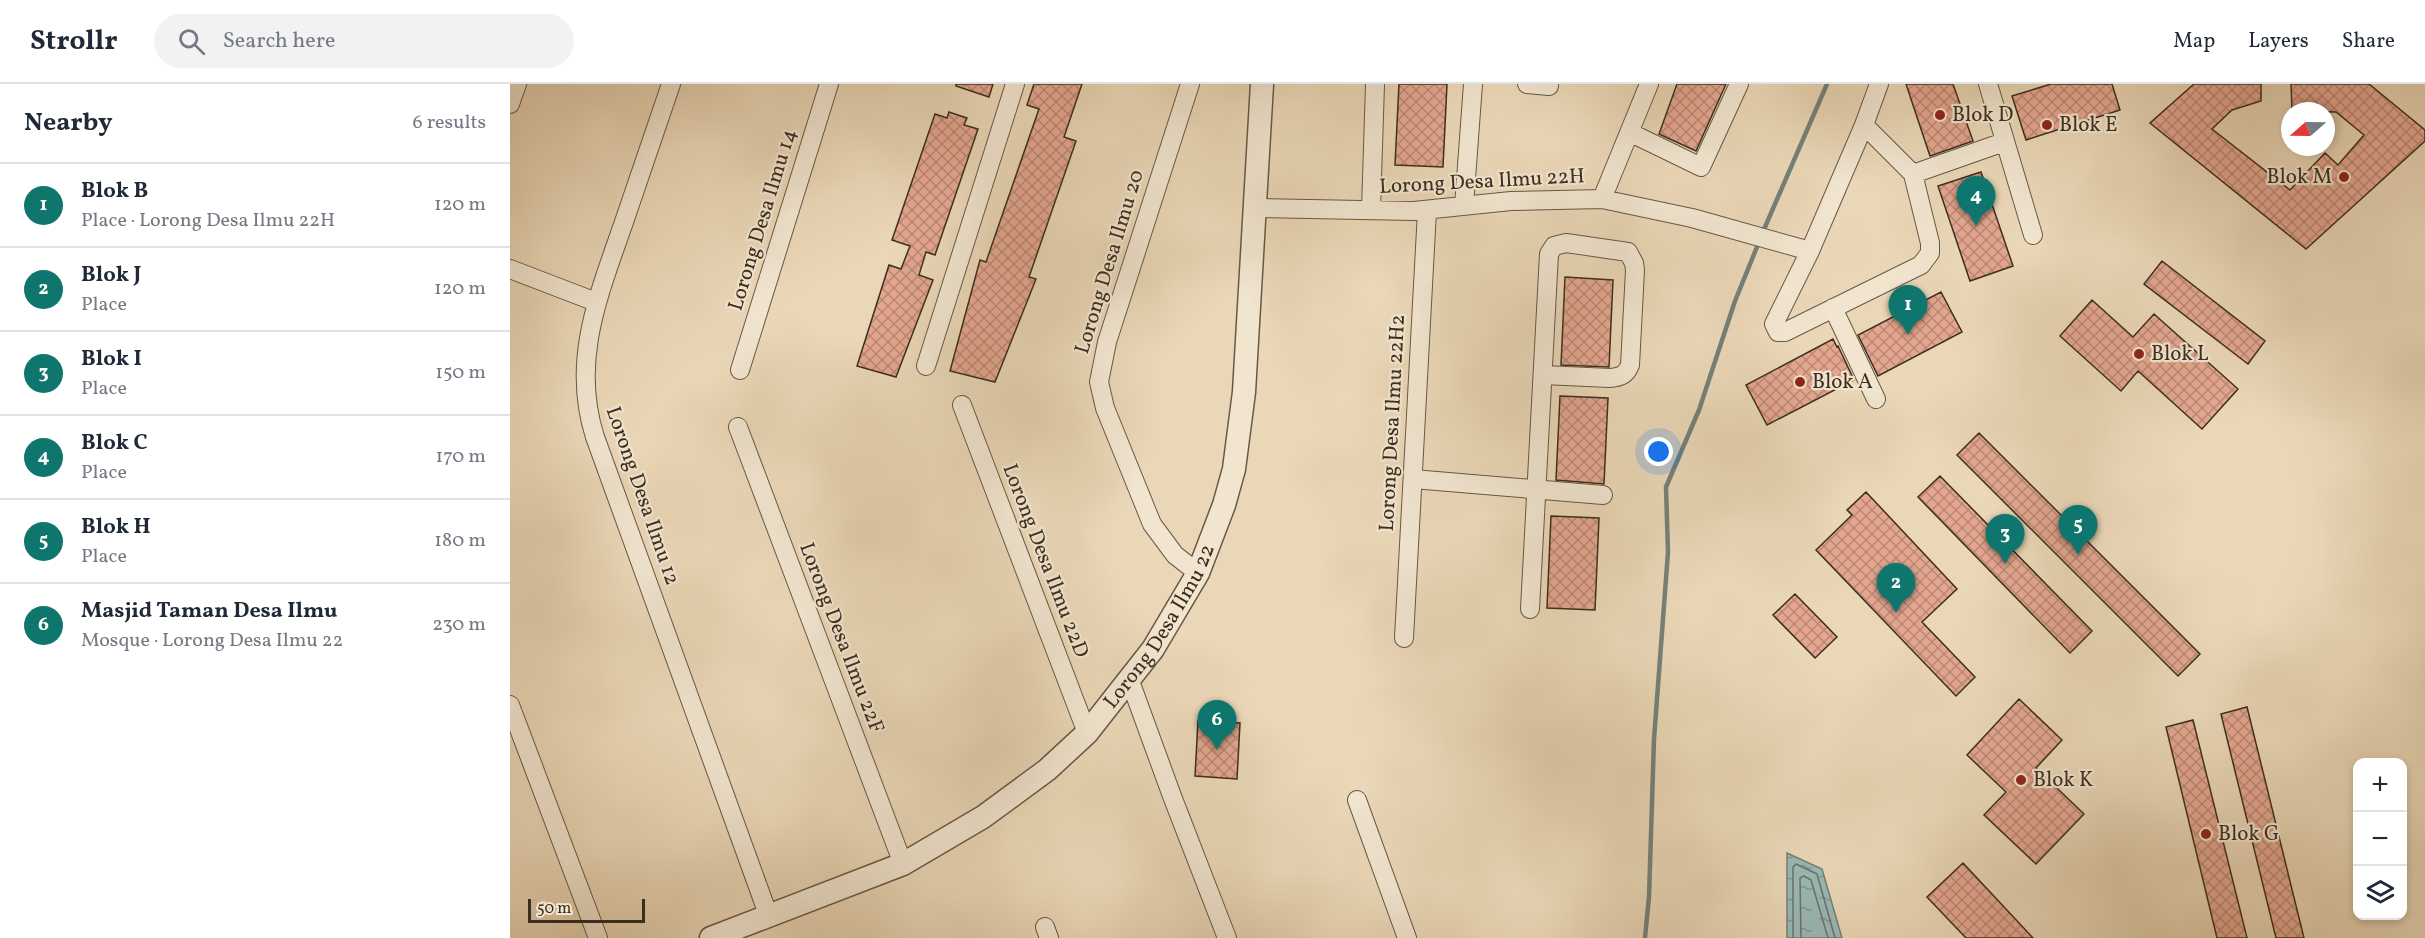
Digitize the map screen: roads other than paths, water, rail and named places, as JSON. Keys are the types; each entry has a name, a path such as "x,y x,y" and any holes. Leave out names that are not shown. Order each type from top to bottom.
{"street":[{"path":"510,104 517,84"},
{"name":"Lorong Desa Ilmu 12","path":"671,84 596,302 585,360 585,401 770,917"},
{"name":"Lorong Desa Ilmu 14","path":"740,370 829,84"},
{"path":"926,366 1015,84"},
{"name":"Lorong Desa Ilmu 20","path":"1190,84 1107,342 1099,382 1105,408 1152,524 1175,555 1198,573"},
{"name":"Lorong Desa Ilmu 22","path":"711,938 903,864 949,838 1015,795 1047,770 1086,733 1130,681 1153,649 1198,573 1224,505 1234,469 1244,392 1262,84"},
{"path":"1371,210 1375,84"},
{"path":"1464,206 1473,84"},
{"path":"1527,84 1549,86"},
{"path":"1602,199 1631,133 1649,84"},
{"path":"1631,133 1701,167 1739,84"},
{"path":"1864,125 1913,174 1930,243 1930,253 1921,266 1781,333 1774,326 1810,251 1879,84"},
{"path":"1993,85 2004,142 2033,235"},
{"path":"1913,174 2004,142"},
{"name":"Lorong Desa Ilmu 22H","path":"1256,208 1427,211 1536,200 1602,199 1719,225 1764,240 1810,251"},
{"name":"Lorong Desa Ilmu 22H2","path":"1404,638 1427,211"},
{"path":"1530,609 1536,490 1543,375 1551,250 1559,243 1566,243 1628,252 1635,270 1630,365 1627,371 1618,377 1610,378 1543,375"},
{"path":"510,269 596,302"},
{"path":"1833,309 1876,399"},
{"name":"Lorong Desa Ilmu 22D","path":"962,405 1086,733"},
{"name":"Lorong Desa Ilmu 22F","path":"738,427 903,864"},
{"path":"1413,479 1603,495"},
{"path":"1130,681 1227,938"},
{"path":"510,705 598,938"},
{"path":"1357,800 1407,938"}],"water":[{"path":"1787,853 1822,869 1842,938 1787,938"}],"waterway":[{"path":"1762,234 1827,84"},
{"path":"1645,938 1649,897 1654,739 1668,552 1666,487 1699,410 1735,301 1759,242"}],"place":[{"name":"Blok D","path":"1940,115"},
{"name":"Blok E","path":"2047,125"},
{"name":"Blok M","path":"2344,177"},
{"name":"Blok C","path":"1976,226"},
{"name":"Blok B","path":"1908,335"},
{"name":"Blok L","path":"2139,354"},
{"name":"Blok A","path":"1800,382"},
{"name":"Blok H","path":"2078,555"},
{"name":"Blok I","path":"2005,564"},
{"name":"Blok J","path":"1896,613"},
{"name":"Masjid Taman Desa Ilmu","path":"1217,750"},
{"name":"Blok K","path":"2021,780"},
{"name":"Blok G","path":"2206,834"}]}
